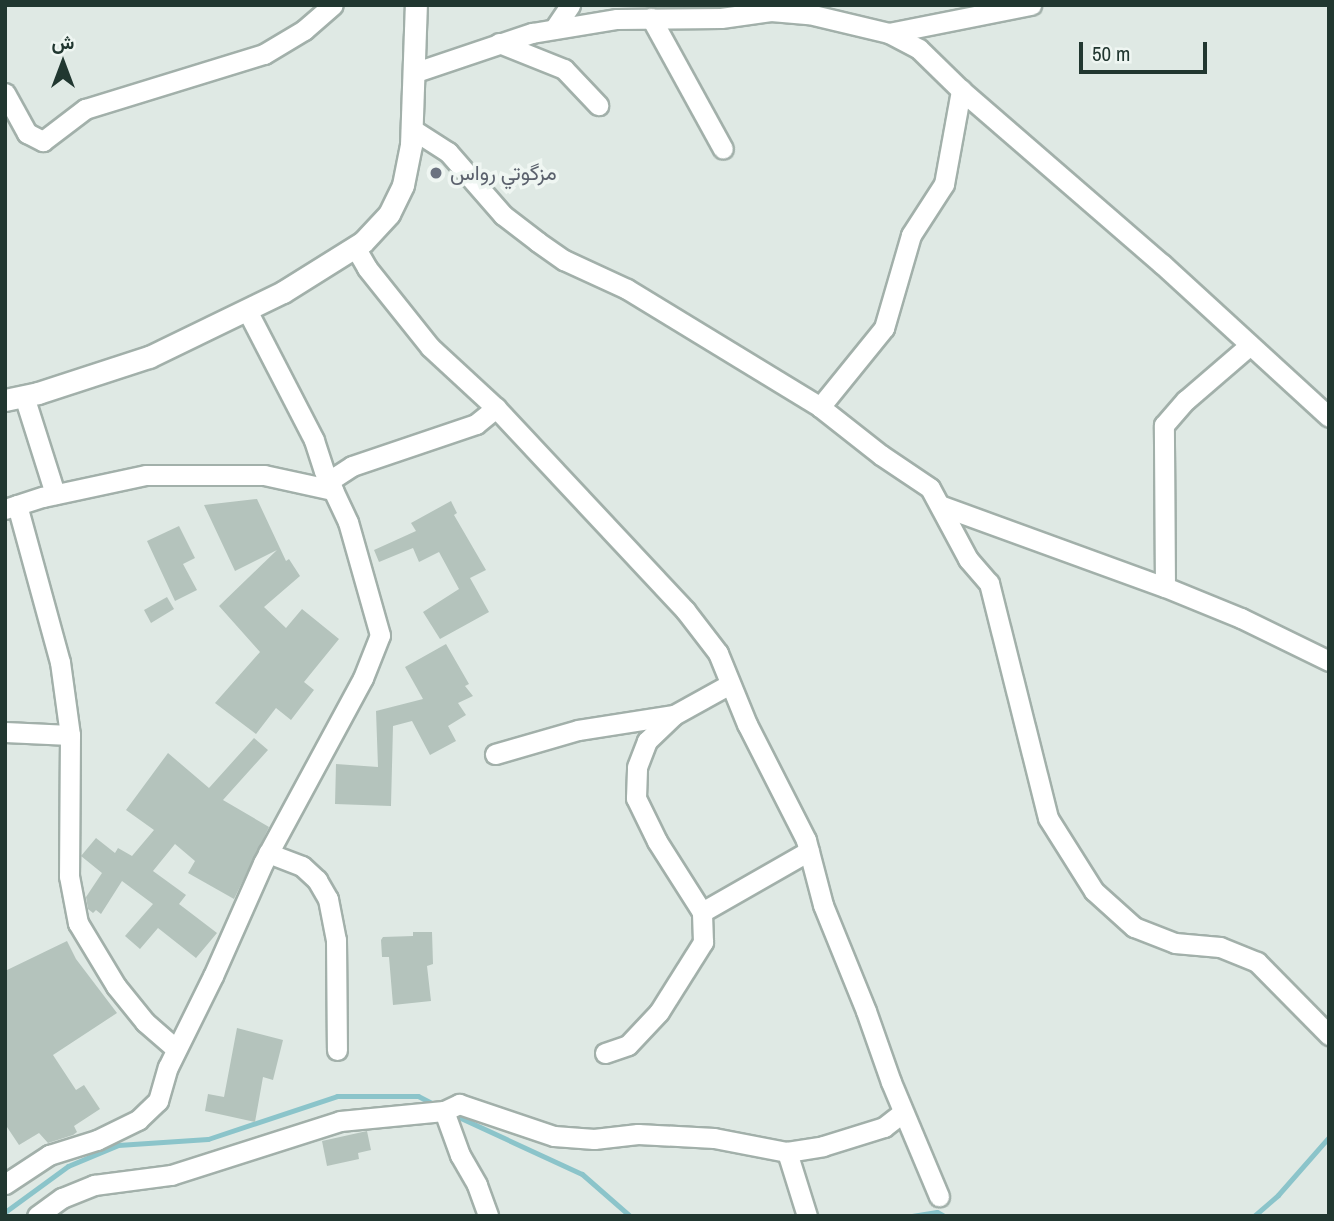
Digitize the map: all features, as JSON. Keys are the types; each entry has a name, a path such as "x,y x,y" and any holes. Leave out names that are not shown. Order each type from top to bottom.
{"street":[{"path":"5,93 27,133 43,141 85,109 264,54 304,30 333,5"},
{"path":"55,495 15,398 149,357 283,292 355,247 378,227 397,202 403,185 412,129 416,5"},
{"path":"554,29 570,5"},
{"path":"889,33 1031,5"},
{"path":"413,73 499,43 554,29 617,19 721,18 771,11 809,14 889,33 919,49 961,90 1162,264 1329,417"},
{"path":"651,18 723,149"},
{"path":"499,43 564,69 598,105"},
{"path":"821,407 884,328 911,235 944,184 961,90"},
{"path":"412,129 448,152 503,215 555,254 627,289 821,407 881,455 930,488 968,559 989,583 1048,818 1094,891 1134,927 1175,943 1220,947 1258,962 1329,1035"},
{"path":"355,247 367,268 430,347 496,408 685,610 718,653 809,851 823,905 903,1112 939,1196"},
{"path":"5,1184 49,1155 97,1140 138,1120 158,1101 176,1049 214,976 268,852 363,678 380,635 348,522 314,440 247,310"},
{"path":"1165,587 1164,425 1186,400 1250,345"},
{"path":"331,485 352,466 476,424 496,408"},
{"path":"176,1049 145,1022 116,986 78,923 69,876 70,735 60,662 11,507 146,475 264,475 331,485"},
{"path":"942,506 1165,587 1241,618 1329,661"},
{"path":"605,1054 628,1045 659,1012 703,942 702,912 657,841 636,798 637,767 647,741 674,715 730,684"},
{"path":"495,754 578,730 674,715"},
{"path":"5,732 70,735"},
{"path":"702,912 809,851"},
{"path":"268,852 302,866 317,880 328,899 336,940 337,1050"},
{"path":"37,1216 62,1198 94,1185 171,1175 340,1121 444,1111 459,1104 554,1136 594,1139 638,1134 714,1138 787,1152 823,1146 884,1127 903,1112"},
{"path":"444,1111 460,1155 477,1185 488,1216"},
{"path":"787,1152 807,1216"}],"building":[{"path":"257,499 286,561 289,559 300,576 264,607 286,628 302,609 339,639 304,682 314,690 291,720 276,708 256,734 215,703 260,652 219,606 277,550 235,571 204,505"},
{"path":"451,501 457,513 454,515 486,570 470,578 489,612 440,639 423,612 459,589 439,552 419,562 413,548 379,562 374,550 416,531 411,523"},
{"path":"179,526 195,558 183,564 197,590 175,601 147,541"},
{"path":"167,597 174,609 151,623 144,610"},
{"path":"446,644 469,684 465,686 473,696 458,703 466,715 448,726 456,741 430,755 412,721 393,726 391,806 335,804 336,764 378,767 376,711 423,699 405,667"},
{"path":"254,738 268,750 223,800 269,827 234,899 188,873 195,861 175,844 153,871 186,895 179,904 217,933 196,958 158,928 140,949 125,936 153,904 122,881 101,914 96,910 93,913 88,909 86,897 102,873 81,856 96,838 115,853 118,848 132,856 154,830 126,810 168,753 209,788"},
{"path":"413,932 432,932 433,964 427,966 431,1001 393,1005 389,957 382,957 381,940 383,937 413,936"},
{"path":"67,941 76,959 117,1013 53,1055 76,1090 84,1085 100,1109 74,1126 77,1132 73,1135 48,1143 39,1133 19,1145 5,1124 5,971"},
{"path":"237,1028 283,1040 273,1080 263,1077 255,1122 205,1111 208,1094 224,1097"},
{"path":"367,1131 371,1150 358,1153 359,1159 327,1166 322,1141"}],"waterway":[{"path":"5,1212 68,1166 118,1145 208,1139 337,1096 418,1096 434,1104"},
{"path":"452,1114 582,1174 630,1216"},
{"path":"1254,1216 1278,1195 1329,1137"},
{"path":"912,1216 937,1212 944,1216"}],"place":[{"name":"مزگوتي رواس","path":"436,173"}]}
